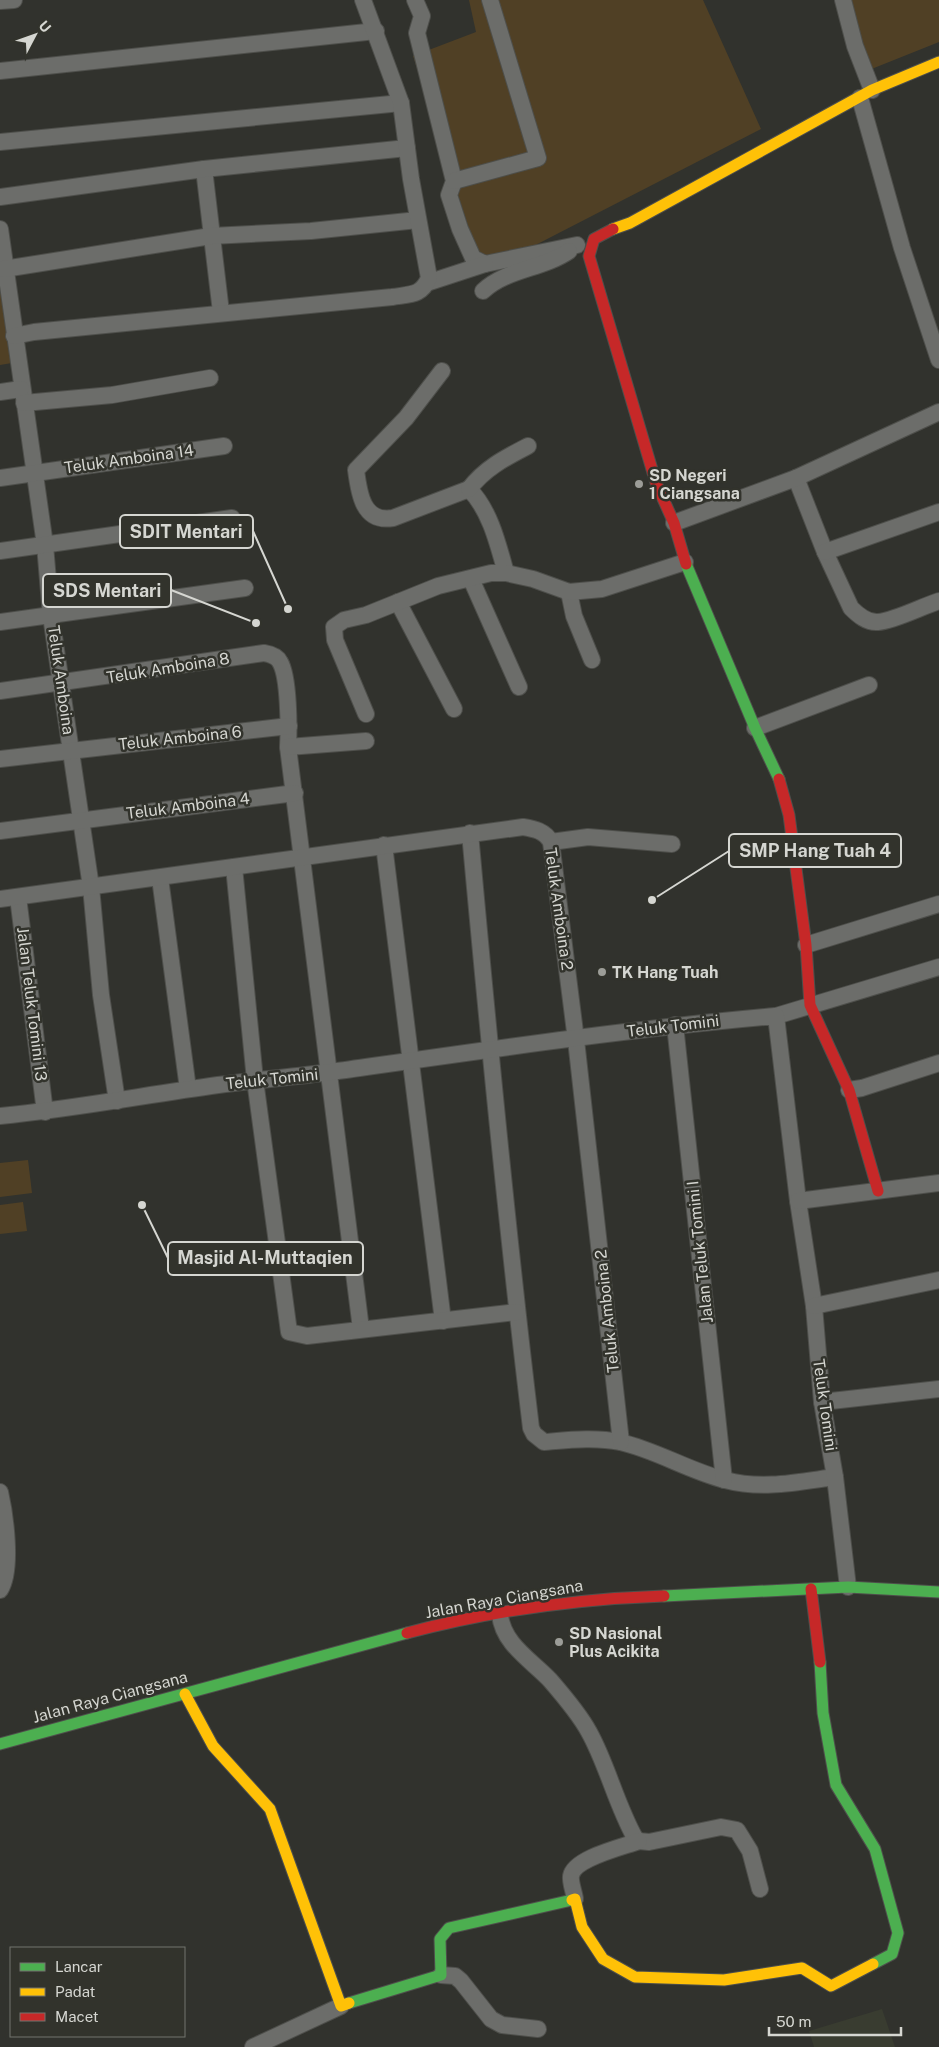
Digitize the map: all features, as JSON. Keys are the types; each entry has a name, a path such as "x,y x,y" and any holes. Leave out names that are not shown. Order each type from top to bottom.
{"street":[{"path":"0,1 14,0"},
{"path":"14,336 220,312 392,297 416,293 425,288 429,278 418,220 401,103 364,0"},
{"path":"415,0 422,16 417,33 454,180 450,195 460,229 472,258 485,264"},
{"path":"454,180 538,158 490,0"},
{"path":"843,0 902,248 939,360"},
{"path":"0,71 376,32"},
{"path":"427,283 485,264 577,245 594,239 606,231 630,223 866,94 939,62"},
{"path":"0,142 401,103"},
{"path":"0,196 204,169 407,148"},
{"path":"204,169 220,312"},
{"path":"4,269 211,236 311,230 418,220"},
{"name":"Teluk Amboina","path":"0,230 4,269 45,545 51,616 91,887 101,995 116,1101"},
{"path":"594,239 590,256 593,273 622,360 656,483 674,523 685,562 755,728 778,775 789,815 806,945 810,1005 849,1090 878,1191"},
{"path":"483,291 493,282 556,260 577,245"},
{"path":"442,371 406,418 356,470 358,486 370,514 382,520 393,518 469,489 480,475 496,463 528,446"},
{"path":"0,392 23,396 112,394 210,378"},
{"path":"674,523 796,478 939,412"},
{"name":"Teluk Amboina 14","path":"0,478 224,446"},
{"path":"796,478 825,552 851,608 864,619 879,622 939,601"},
{"path":"469,489 481,504 498,545 506,573"},
{"path":"825,552 939,512"},
{"path":"0,551 232,518"},
{"path":"366,714 335,640 334,627 344,620 366,615 438,586 491,573 506,573 569,592 602,589 685,562"},
{"path":"471,579 519,687"},
{"path":"0,622 245,588"},
{"path":"569,592 574,616 592,660"},
{"path":"398,602 454,709"},
{"name":"Teluk Amboina 8","path":"0,692 264,653 274,656 280,661 283,671 289,726"},
{"path":"755,728 869,685"},
{"path":"289,726 288,747 361,1329"},
{"name":"Teluk Amboina 6","path":"0,759 71,749 289,726"},
{"path":"288,747 366,741"},
{"name":"Teluk Amboina 4","path":"0,831 295,793"},
{"name":"Teluk Amboina 2","path":"0,899 470,833 523,827 541,832 551,842 576,1040 621,1442"},
{"path":"470,833 489,1051 517,1312 531,1428 534,1434 544,1442 587,1438 621,1442 724,1480 770,1486 835,1477"},
{"path":"551,842 588,837 672,844"},
{"path":"384,844 443,1321"},
{"path":"234,867 255,1080 289,1332 307,1336 517,1312"},
{"path":"160,878 188,1089"},
{"name":"Jalan Teluk Tomini 13","path":"18,897 45,1112"},
{"path":"806,945 939,904"},
{"path":"776,1016 939,967"},
{"name":"Teluk Tomini","path":"0,1116 45,1112 188,1089 330,1072 411,1059 576,1040 675,1025 776,1016 798,1201 814,1306 822,1402 835,1477 848,1587"},
{"name":"Jalan Teluk Tomini I","path":"675,1025 724,1480"},
{"path":"849,1090 862,1088 939,1063"},
{"path":"798,1201 939,1183"},
{"path":"814,1306 939,1280"},
{"path":"822,1402 939,1389"},
{"path":"0,1492 7,1538 5,1583 0,1590"},
{"name":"Jalan Raya Ciangsana","path":"0,1744 449,1622 610,1598 848,1587 939,1592"},
{"path":"760,1889 750,1851 737,1830 721,1827 649,1842 639,1842 584,1860 574,1868 570,1877 582,1927 603,1959 635,1976 724,1980 802,1968 831,1986 892,1954 898,1933 875,1849 836,1786 823,1713 818,1636 811,1589"},
{"path":"500,1615 501,1627 516,1648 550,1681 589,1732 613,1791 632,1832 639,1842"},
{"path":"185,1694 213,1746 270,1809 341,2006"},
{"path":"441,1975 440,1939 449,1928 575,1899"},
{"path":"254,2047 341,2006 441,1975 455,1976 461,1981 490,2019 502,2025 538,2029"}],"shaded area":[{"path":"469,0 703,0 761,129 483,272 413,56 476,32"},
{"path":"850,0 939,0 939,42 869,70"},
{"path":"0,268 12,363 0,365"},
{"path":"28,1160 32,1193 0,1197 0,1163"},
{"path":"23,1202 27,1231 0,1234 0,1205"},
{"path":"882,2009 895,2047 814,2047 809,2031"}],"traffic: fast":[{"path":"686,564 755,728 779,779"},
{"path":"664,1596 848,1587 939,1592"},
{"path":"0,1744 407,1633"},
{"path":"820,1662 823,1713 836,1785 875,1849 898,1933 892,1954 873,1964"},
{"path":"349,2003 441,1975 440,1939 449,1928 572,1900"}],"traffic: slow":[{"path":"613,229 630,223 872,90 939,62"},
{"path":"185,1694 213,1746 270,1809 341,2006 349,2003"},
{"path":"572,1900 575,1899 582,1927 603,1959 635,1977 724,1980 802,1968 831,1986 873,1964"}],"traffic: jam":[{"path":"613,229 594,239 589,256 656,483 674,523 686,564"},
{"path":"779,779 789,815 806,945 810,1005 849,1090 878,1191"},
{"path":"811,1589 820,1662"},
{"path":"407,1633 470,1618 534,1607 664,1596"}],"place":[{"name":"SD Negeri 1 Ciangsana","path":"639,484"},
{"name":"SDIT Mentari","path":"288,609"},
{"name":"SDS Mentari","path":"256,623"},
{"name":"SMP Hang Tuah 4","path":"652,900"},
{"name":"TK Hang Tuah","path":"602,972"},
{"name":"Masjid Al-Muttaqien","path":"142,1205"},
{"name":"SD Nasional Plus Acikita","path":"559,1642"}]}
